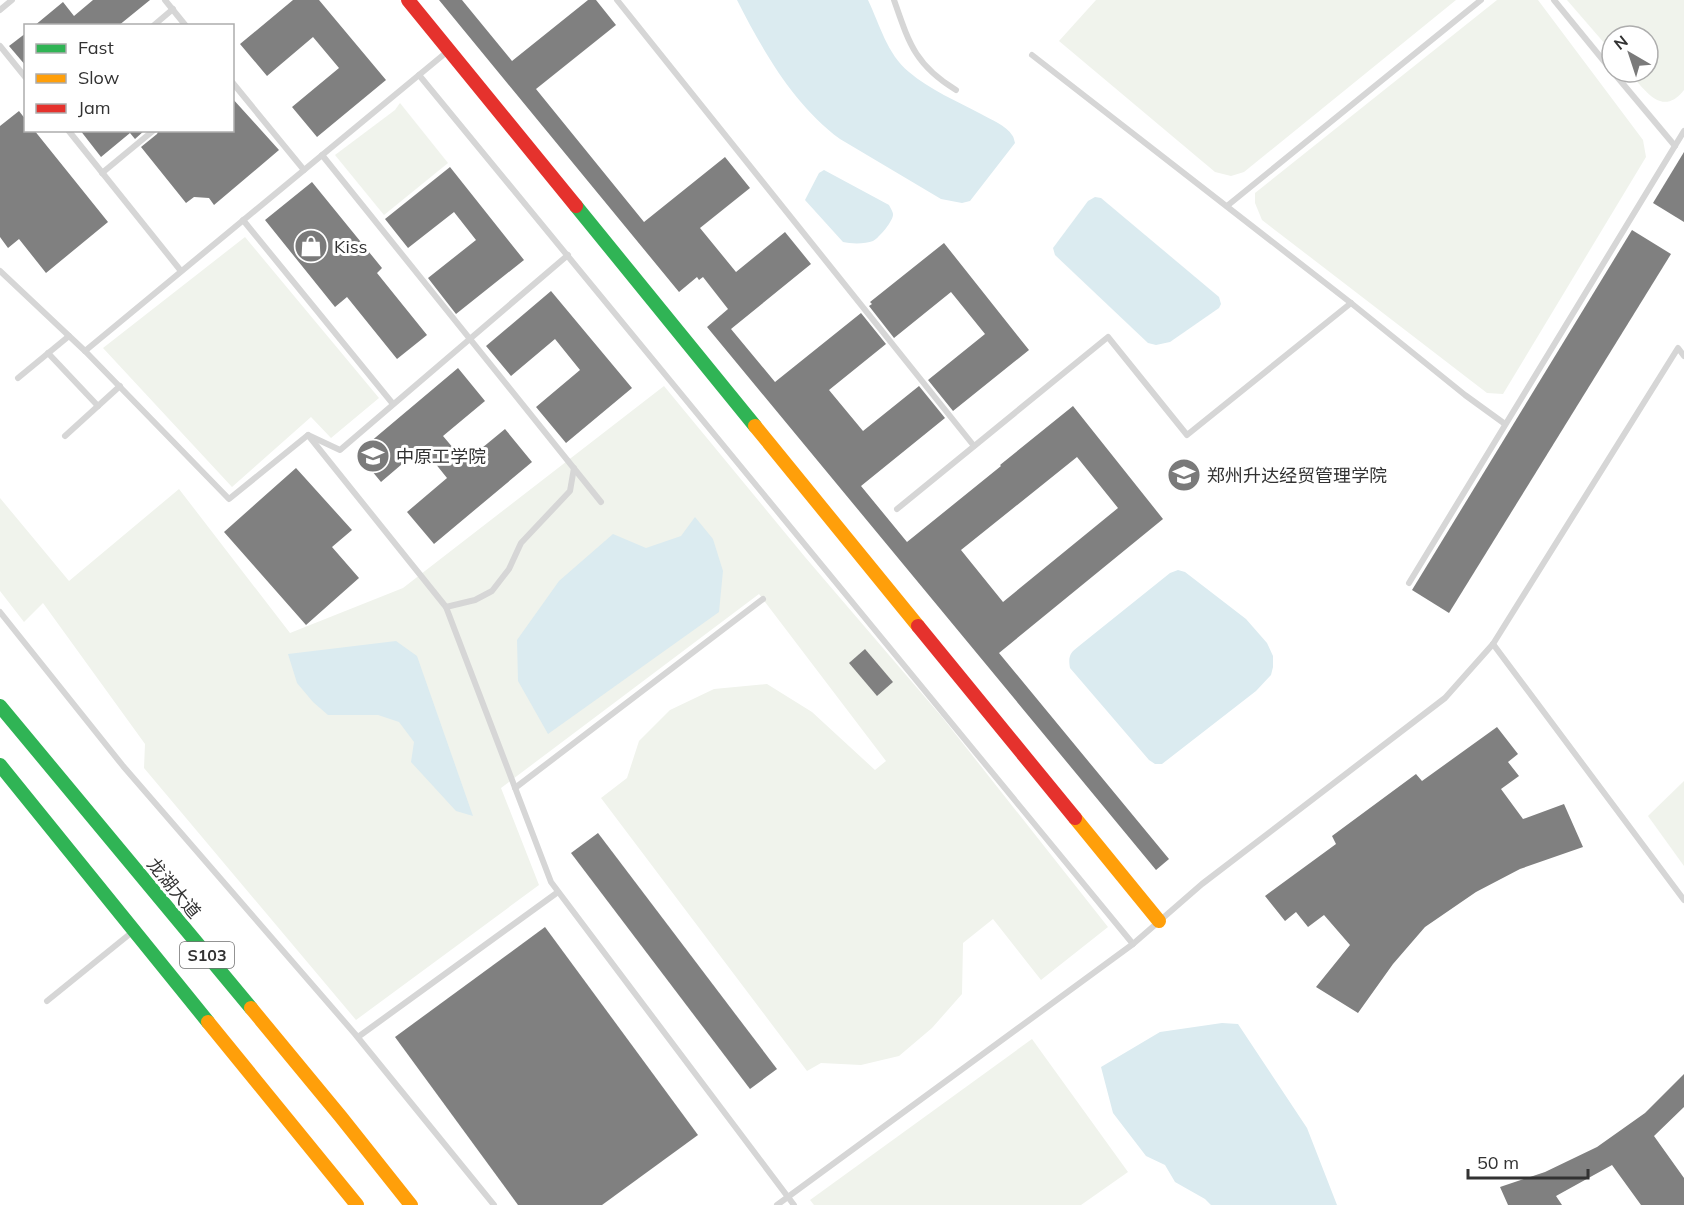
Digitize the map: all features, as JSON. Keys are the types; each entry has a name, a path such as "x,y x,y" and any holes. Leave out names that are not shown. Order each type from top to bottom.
{"main road":[{"path":"408,0 1159,921"},
{"name":"龙湖大道","path":"0,706 334,1108 411,1205"},
{"name":"S103","path":"0,765 350,1200"}],"lane":[{"path":"0,10 12,0"},
{"path":"165,0 184,24"},
{"path":"617,0 974,446"},
{"path":"894,0 902,25 922,62 937,78 956,90"},
{"path":"1227,206 1480,0"},
{"path":"1554,0 1600,56"},
{"path":"155,24 173,9"},
{"path":"0,46 24,76"},
{"path":"85,351 449,51"},
{"path":"1032,55 1505,424"},
{"path":"419,75 1133,944"},
{"path":"234,84 304,170"},
{"path":"1623,84 1675,146"},
{"path":"1409,582 1684,131"},
{"path":"70,132 181,271"},
{"path":"102,173 152,132"},
{"path":"322,155 601,502"},
{"path":"243,220 393,404"},
{"path":"308,435 340,450 567,255"},
{"path":"0,271 85,351 229,499 308,435"},
{"path":"897,509 1108,337 1187,435 1351,303"},
{"path":"18,378 69,336"},
{"path":"777,1205 1133,944 1202,884 1445,698 1492,644 1677,348 1684,356"},
{"path":"48,353 98,406"},
{"path":"65,436 120,386"},
{"path":"308,435 446,606 551,882 794,1205"},
{"path":"446,606 474,600 492,591 509,568 521,543 570,491 574,468"},
{"path":"515,788 763,599"},
{"path":"0,612 123,766 358,1037 494,1205"},
{"path":"1492,644 1684,900"},
{"path":"358,1037 558,892"},
{"path":"47,1001 134,930"}],"shaded area":[{"path":"737,0 868,0 885,39 901,65 935,90 1002,126 1010,132 1015,143 970,201 962,203 941,199 840,139 823,125 781,76"},
{"path":"1096,0 1456,0 1244,172 1231,176 1215,172 1059,41"},
{"path":"1497,0 1538,0 1643,140 1646,157 1503,394 1487,393 1262,220 1255,203 1255,193"},
{"path":"1567,0 1684,0 1684,90 1668,102 1654,98 1640,84 1660,84 1660,24 1600,24 1600,38"},
{"path":"400,103 448,163 384,215 335,155 395,110"},
{"path":"824,170 889,205 893,217 876,239 863,243 843,242 805,200 819,173"},
{"path":"1095,197 1101,198 1219,297 1221,304 1219,308 1170,342 1156,345 1148,343 1055,255 1053,248 1088,201"},
{"path":"245,237 379,398 331,438 311,417 232,487 103,348"},
{"path":"664,386 805,557 942,717 1108,927 1041,980 993,919 963,943 962,994 932,1028 899,1056 861,1065 821,1063 807,1071 601,798 627,778 639,741 670,710 714,689 767,684 812,712 875,770 886,761 759,594 501,788 539,885 356,1020 144,768 145,744 43,603 24,622 0,591 0,498 69,581 179,489 290,633 403,588"},
{"path":"695,517 713,539 723,571 719,612 548,734 518,681 517,640 559,581 613,534 646,548 681,536"},
{"path":"1178,570 1185,572 1246,619 1267,643 1273,656 1273,667 1271,675 1256,691 1162,764 1155,764 1149,760 1070,668 1070,658 1076,648 1170,573"},
{"path":"396,641 417,656 473,816 456,811 411,762 414,742 399,722 378,715 328,715 297,683 288,654"},
{"path":"1684,781 1684,866 1648,816"},
{"path":"1222,1023 1238,1024 1307,1128 1337,1205 1211,1205 1205,1199 1175,1182 1165,1165 1146,1156 1113,1113 1101,1067 1160,1032"},
{"path":"1032,1039 1128,1172 1081,1205 814,1205 810,1200"}],"building":[{"path":"93,0 150,0 120,24 36,24 63,2 74,16"},
{"path":"293,0 319,0 386,80 317,137 292,107 339,68 313,37 267,76 240,44"},
{"path":"439,0 462,0 512,61 588,0 596,0 616,25 536,89 644,222 725,157 750,188 700,228 736,272 785,232 811,264 731,329 775,382 861,313 886,344 829,390 863,431 919,386 945,418 861,486 907,542 1073,406 1163,519 999,653 1169,859 1156,870 707,327 728,309 703,277 699,280 697,277 679,292","holes":["1077,457 1118,508 1003,602 961,550"]},
{"path":"24,35 24,64 9,46"},
{"path":"234,100 279,150 214,205 209,198 194,197 186,203 141,147 158,132 234,132"},
{"path":"19,111 24,117 24,132 36,132 108,222 46,273 19,239 8,248 0,237 0,126"},
{"path":"82,132 143,132 135,139 130,133 101,157"},
{"path":"1684,152 1684,222 1653,203"},
{"path":"450,167 524,260 456,314 428,278 476,240 454,212 408,248 385,219"},
{"path":"312,182 382,268 377,273 427,335 397,359 347,297 335,307 265,220"},
{"path":"1632,230 1671,254 1449,613 1412,590"},
{"path":"944,243 1029,350 953,411 928,380 985,334 951,292 894,338 869,306 872,304 870,302"},
{"path":"551,291 632,388 566,443 536,407 580,370 555,339 511,376 486,346"},
{"path":"458,368 485,401 443,436 465,462 505,429 532,462 434,544 407,512 447,478 422,447 381,482 357,453"},
{"path":"296,468 352,530 332,547 359,578 306,625 224,532"},
{"path":"865,649 893,682 877,696 849,663"},
{"path":"1497,727 1518,754 1508,762 1519,776 1501,789 1523,819 1564,804 1583,847 1520,869 1476,892 1425,927 1393,964 1358,1013 1316,987 1350,945 1324,915 1308,927 1296,912 1285,921 1265,896 1336,844 1332,836 1416,774 1422,781"},
{"path":"598,833 777,1069 750,1089 571,853"},
{"path":"545,927 698,1135 602,1205 518,1205 395,1037"},
{"path":"1684,1074 1684,1107 1654,1136 1684,1178 1684,1205 1641,1205 1612,1165 1556,1196 1562,1205 1508,1205 1500,1187 1545,1172 1597,1147 1645,1113"}],"traffic: fast":[{"path":"576,206 755,426"},
{"path":"0,706 251,1008"},
{"path":"0,765 208,1022"}],"traffic: slow":[{"path":"755,426 918,626"},
{"path":"1075,818 1159,921"},
{"path":"251,1008 411,1205"},
{"path":"208,1022 357,1205"}],"traffic: jam":[{"path":"408,0 576,206"},
{"path":"918,626 1075,818"}],"place":[{"name":"Kiss","path":"311,246"},
{"name":"中原工学院","path":"373,456"},
{"name":"郑州升达经贸管理学院","path":"1184,475"}]}
